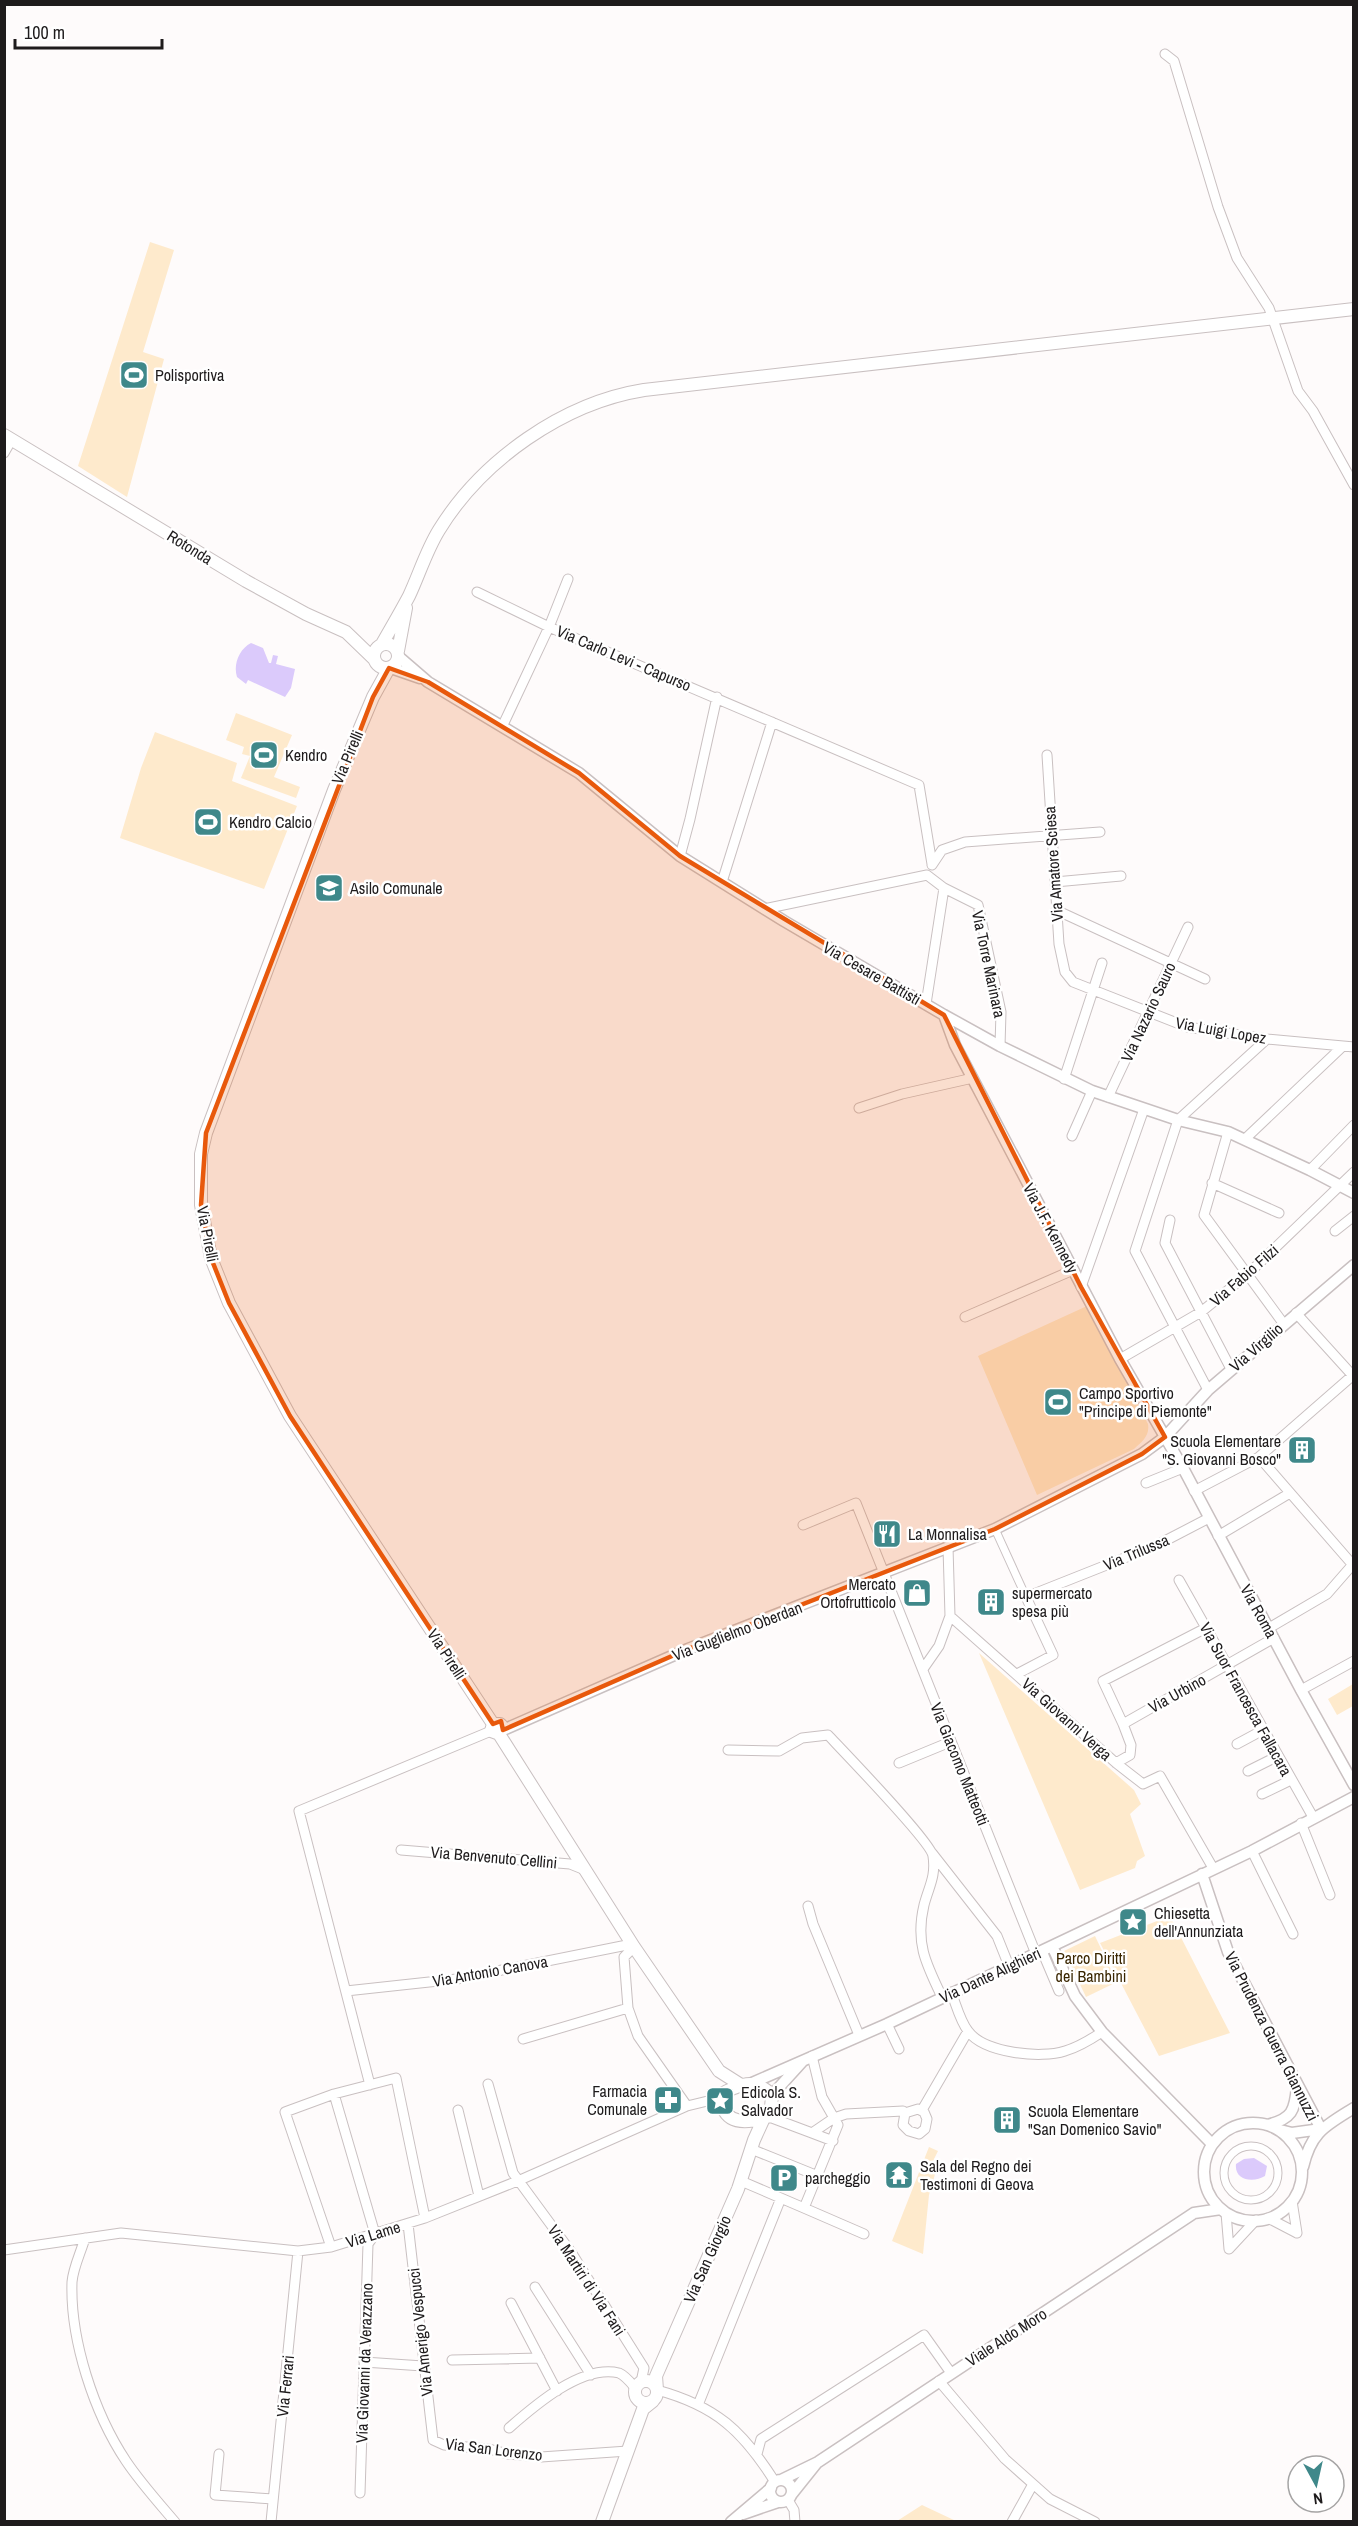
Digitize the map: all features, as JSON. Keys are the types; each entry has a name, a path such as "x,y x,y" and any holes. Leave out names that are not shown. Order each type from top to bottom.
{"main road":[{"path":"346,632 382,645 393,646 394,661 378,666 374,660 376,649 382,645 409,596 440,529 461,500 500,460 542,429 596,402 644,390 1353,309"},
{"name":"Rotonda","path":"8,437 246,581 306,614 346,632 374,660"},
{"name":"Via Pirelli","path":"409,596 394,661 372,697 331,797 206,1132 201,1154 201,1205 211,1258 229,1303 290,1416 496,1730 633,1946 719,2071 746,2084"},
{"name":"Via Pirelli","path":"372,697 374,660"},
{"name":"Via Pirelli","path":"719,2071 721,2095"},
{"path":"746,2084 760,2085 771,2095 771,2108 764,2118 741,2121 726,2114 721,2095 746,2084"},
{"name":"Via San Giorgio","path":"643,2385 741,2181 752,2145 764,2118"},
{"path":"741,2121 752,2145"},
{"path":"643,2385 651,2400"},
{"path":"643,2385 651,2400"},
{"path":"602,2522 628,2451 651,2400"}],"street":[{"path":"1165,54 1174,61 1218,207 1237,258 1269,308 1298,391 1313,411 1353,485"},
{"path":"4,453 8,437"},
{"path":"502,727 549,627 568,579"},
{"name":"Via Carlo Levi - Capurso","path":"477,592 549,627 919,785 932,864"},
{"name":"Via Cesare Battisti","path":"394,661 579,773 680,856 764,909 1000,1046 1092,1091 1178,1120 1228,1132 1245,1139 1353,1193"},
{"path":"680,856 717,697"},
{"path":"722,882 772,722"},
{"name":"Via Amatore Sciesa","path":"1047,755 1056,910 1059,944 1065,972"},
{"path":"764,909 927,875 942,850 965,842 1100,832"},
{"name":"Via Torre Marinara","path":"927,875 944,888 978,905 1001,1012 1000,1046"},
{"path":"1054,882 1121,876"},
{"path":"926,1004 944,888"},
{"path":"1056,910 1205,979"},
{"name":"Via Nazario Sauro","path":"1108,1097 1188,927"},
{"path":"1064,1078 1101,963"},
{"name":"Via Luigi Lopez","path":"1065,972 1073,982 1091,991 1187,1028 1267,1039 1353,1047"},
{"name":"Via J.F. Kennedy","path":"945,1015 955,1045 1081,1287 1165,1437"},
{"path":"1208,1390 1135,1251 1178,1120 1267,1039"},
{"path":"1245,1139 1343,1046"},
{"path":"859,1108 973,1078"},
{"path":"1072,1136 1092,1091"},
{"path":"1081,1287 1143,1109"},
{"path":"1310,1170 1353,1125"},
{"path":"1228,1132 1204,1215 1283,1323"},
{"name":"Via Fabio Filzi","path":"1120,1359 1201,1312 1248,1274 1353,1172"},
{"path":"1212,1183 1279,1213"},
{"path":"1335,1231 1353,1216"},
{"path":"1170,1220 1165,1243 1231,1369"},
{"name":"Via Virgilio","path":"1165,1437 1208,1390 1353,1265"},
{"path":"965,1317 1073,1270"},
{"path":"1194,1491 1259,1457 1353,1377 1296,1312"},
{"name":"Via Guglielmo Oberdan","path":"346,1991 300,1811 688,1649 995,1529 1142,1454 1165,1437"},
{"name":"Via Roma","path":"1165,1437 1353,1785"},
{"path":"1259,1457 1353,1563 1327,1594 1269,1628"},
{"path":"1146,1483 1183,1468"},
{"path":"1218,1536 1290,1493"},
{"name":"Via Giacomo Matteotti","path":"803,1525 856,1503 950,1742 1044,1950 1059,1990"},
{"name":"Via Trilussa","path":"1026,1597 1157,1545 1209,1518"},
{"path":"995,1529 1053,1655 1017,1674"},
{"path":"923,1669 939,1646 950,1616 948,1547"},
{"name":"Via Suor Francesca Fallacara","path":"1179,1580 1313,1818"},
{"name":"Via Giovanni Verga","path":"950,1616 1116,1763 1143,1784 1160,1776 1213,1868"},
{"path":"1116,1763 1130,1755 1131,1745 1103,1681 1206,1628"},
{"name":"Via Urbino","path":"1123,1724 1274,1638"},
{"path":"1301,1690 1353,1661"},
{"path":"1237,1744 1263,1730"},
{"path":"728,1749 778,1751 802,1738 828,1735 867,1776 932,1852 997,1936 1009,1966"},
{"path":"899,1763 950,1742"},
{"path":"1248,1771 1278,1756"},
{"path":"1262,1794 1291,1780"},
{"name":"Via Dante Alighieri","path":"746,2084 887,2024 1044,1950 1252,1851 1353,1797"},
{"path":"1301,1823 1330,1895"},
{"name":"Via Benvenuto Cellini","path":"401,1850 570,1864 585,1870"},
{"path":"1252,1851 1293,1934"},
{"path":"932,1852 935,1874 924,1906 921,1942 923,1957 968,2031 981,2041 1001,2050 1042,2055 1063,2052 1084,2044 1102,2032"},
{"name":"Via Prudenza Guerra Giannuzzi","path":"1202,1874 1228,1952 1321,2129"},
{"path":"808,1906 813,1924 859,2036"},
{"path":"633,1946 624,1957 628,2008 638,2036 687,2106"},
{"name":"Via Antonio Canova","path":"346,1991 457,1980 633,1946"},
{"path":"1044,1950 1102,2032 1212,2144"},
{"path":"346,1991 370,2085"},
{"path":"523,2039 628,2008"},
{"path":"887,2024 898,2049"},
{"path":"922,2110 968,2031"},
{"path":"771,2095 809,2058 822,2097 838,2125 804,2208"},
{"path":"332,2247 285,2112 334,2094 396,2078 425,2217"},
{"name":"Via Martiri di Via Fani","path":"488,2084 513,2172 571,2252 644,2368 643,2385"},
{"path":"1272,2127 1287,2119 1294,2109 1297,2086"},
{"path":"334,2094 375,2234"},
{"name":"Via Lame","path":"4,2250 121,2233 298,2251 332,2247 408,2223 480,2196 687,2106 721,2095"},
{"path":"1321,2129 1292,2133 1252,2123 1236,2125 1212,2144 1205,2157 1203,2173 1207,2190 1223,2211 1236,2218 1256,2220 1278,2214 1292,2201 1299,2190 1307,2149 1321,2129 1353,2108"},
{"path":"912,2109 922,2110 926,2116 927,2127 919,2134 913,2133 906,2128 903,2120 905,2113 912,2109"},
{"path":"458,2110 480,2196"},
{"path":"812,2133 834,2118 846,2114 894,2110 905,2113"},
{"path":"764,2118 772,2118 833,2141"},
{"path":"1272,2127 1296,2148 1301,2160 1302,2174"},
{"path":"752,2145 818,2176"},
{"path":"1248,2146 1258,2147 1268,2151 1275,2159 1278,2169 1277,2180 1273,2189 1265,2196 1255,2200 1244,2199 1228,2186 1225,2166 1238,2150 1248,2146"},
{"path":"741,2181 864,2234"},
{"name":"Viale Aldo Moro","path":"735,2518 775,2483 819,2462 939,2380 1194,2213 1207,2190"},
{"path":"698,2405 781,2198"},
{"path":"1268,2218 1297,2233 1292,2201"},
{"path":"1223,2211 1228,2249 1256,2220"},
{"name":"Viale Aldo Moro","path":"1194,2213 1223,2211"},
{"name":"Via Amerigo Vespucci","path":"408,2223 433,2440"},
{"name":"Via Giovanni da Verazzano","path":"360,2493 368,2244 375,2234"},
{"path":"85,2238 72,2280 74,2324 84,2366 102,2416 125,2460 175,2522"},
{"name":"Via Ferrari","path":"271,2522 298,2251"},
{"path":"536,2287 591,2375"},
{"path":"511,2303 557,2391"},
{"path":"757,2454 761,2439 924,2334 951,2373"},
{"path":"452,2360 540,2358"},
{"path":"364,2362 423,2366"},
{"path":"509,2428 557,2391 591,2375 601,2372 619,2373 643,2385"},
{"path":"939,2380 1005,2459 1050,2499 1095,2522"},
{"path":"651,2400 698,2405 717,2413 757,2454 775,2483 772,2498 786,2499 794,2510 795,2522"},
{"name":"Via San Lorenzo","path":"433,2440 444,2445 541,2457 628,2451"},
{"path":"219,2454 215,2495 273,2499"},
{"name":"Viale Aldo Moro","path":"735,2518 786,2499 819,2462"},
{"path":"775,2483 790,2484 786,2499"},
{"path":"1012,2522 1033,2484"}],"highlighted area":[{"path":"389,668 428,682 579,773 680,856 944,1015 1081,1287 1165,1437 1142,1454 995,1529 688,1649 503,1730 501,1721 493,1724 290,1416 229,1303 211,1258 201,1205 206,1133 373,697"}],"green space":[{"name":"Polisportiva","path":"150,242 174,250 143,352 164,359 127,497 78,466"},
{"name":"Kendro","path":"236,713 292,735 274,777 300,787 296,798 241,778 250,756 242,754 244,747 226,740"},
{"name":"Kendro Calcio","path":"155,732 237,763 232,781 297,806 264,889 120,838 141,768"},
{"name":"Campo Sportivo \"Principe di Piemonte\"","path":"1087,1306 1148,1424 1148,1432 1134,1449 1037,1495 978,1356"},
{"path":"979,1653 1134,1790 1141,1804 1130,1814 1145,1856 1137,1861 1135,1868 1080,1890"},
{"path":"1353,1684 1353,1706 1337,1715 1328,1699"},
{"path":"1170,1916 1230,2033 1159,2056 1100,1943"},
{"name":"Parco Diritti dei Bambini","path":"1095,1936 1117,1982 1086,1997 1064,1951"},
{"path":"929,2147 938,2151 933,2161 938,2164 929,2195 923,2254 892,2241"},
{"path":"922,2505 956,2521 897,2521"}],"shaded area":[{"name":"Kendro","path":"251,643 263,648 269,663 273,655 278,656 276,664 295,669 291,688 285,697 248,680 246,684 237,677 238,658 243,649"},
{"path":"1254,2158 1267,2166 1265,2176 1250,2180 1241,2177 1236,2170 1236,2164 1244,2159"}],"place":[{"name":"Polisportiva","path":"134,375"},
{"name":"Kendro","path":"264,755"},
{"name":"Kendro Calcio","path":"208,822"},
{"name":"Asilo Comunale","path":"329,888"},
{"name":"Campo Sportivo \"Principe di Piemonte\"","path":"1058,1402"},
{"name":"Scuola Elementare \"S. Giovanni Bosco\"","path":"1302,1450"},
{"name":"La Monnalisa","path":"887,1534"},
{"name":"Mercato Ortofrutticolo","path":"917,1593"},
{"name":"supermercato spesa più","path":"991,1602"},
{"name":"Chiesetta dell'Annunziata","path":"1133,1922"},
{"name":"Farmacia Comunale","path":"668,2100"},
{"name":"Edicola S. Salvador","path":"720,2101"},
{"name":"Scuola Elementare \"San Domenico Savio\"","path":"1007,2120"},
{"name":"Sala del Regno dei Testimoni di Geova","path":"899,2175"},
{"name":"parcheggio","path":"784,2178"}]}
